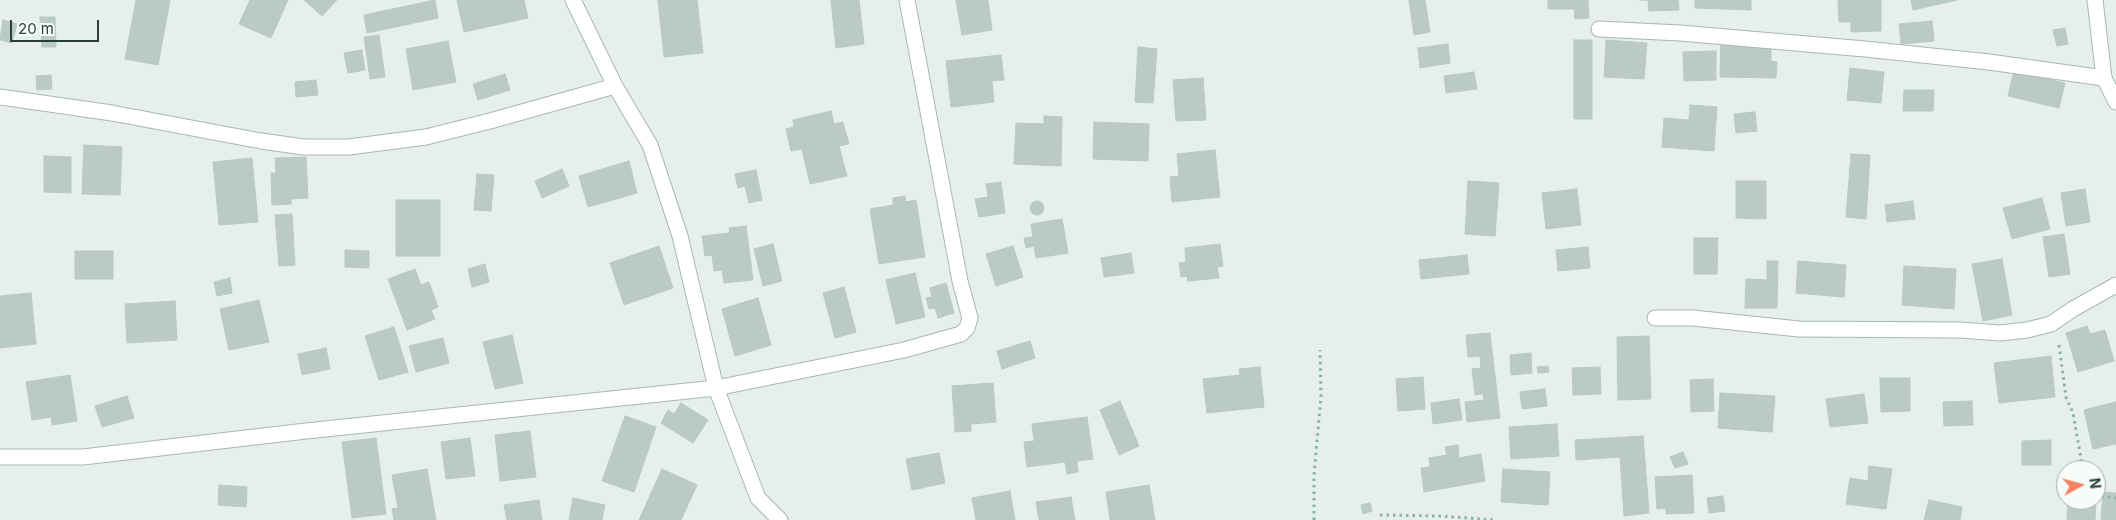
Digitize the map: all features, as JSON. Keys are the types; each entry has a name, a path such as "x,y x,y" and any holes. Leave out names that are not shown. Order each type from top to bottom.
{"street":[{"path":"573,0 616,86 650,146 680,236 716,388 758,498 780,520"},
{"path":"0,457 83,457 306,431 716,388 904,350 961,334 968,328 970,318 960,281 907,0"},
{"path":"2095,0 2104,78 2116,102"},
{"path":"1599,29 1680,33 1865,49 1998,63 2104,78"},
{"path":"0,97 112,113 261,141 304,147 349,148 426,137 616,86"},
{"path":"1655,318 1693,318 1799,329 1960,330 2000,333 2027,330 2051,324 2081,304 2116,285"}],"path":[{"path":"2051,324 2058,336 2066,396 2073,413 2081,460"},
{"path":"1314,520 1314,476 1321,396 1320,350"},
{"path":"1380,515 1439,516 1495,520"}],"building":[{"path":"136,0 170,0 158,65 125,59"},
{"path":"250,0 288,0 271,38 239,24"},
{"path":"304,0 337,0 322,16"},
{"path":"435,0 438,18 367,33 364,15"},
{"path":"457,0 524,0 528,18 464,32"},
{"path":"658,0 697,0 703,53 664,57"},
{"path":"831,0 859,0 864,44 836,48"},
{"path":"956,0 988,0 992,30 962,35"},
{"path":"1409,0 1425,0 1430,32 1414,35"},
{"path":"1548,0 1588,0 1589,18 1575,19 1574,9 1548,9"},
{"path":"1648,0 1678,0 1679,10 1649,11"},
{"path":"1695,0 1751,0 1751,10 1695,8"},
{"path":"1838,0 1881,0 1881,31 1851,32 1851,22 1839,22"},
{"path":"1911,0 1957,0 1913,10"},
{"path":"40,17 55,17 56,47 42,47"},
{"path":"3,20 17,24 12,43 0,40"},
{"path":"1932,21 1934,41 1901,44 1899,24"},
{"path":"2065,28 2068,44 2057,46 2053,30"},
{"path":"1721,34 1771,43 1771,61 1777,62 1776,78 1720,77"},
{"path":"379,35 385,77 370,79 364,37"},
{"path":"1574,40 1592,40 1592,119 1574,119"},
{"path":"1606,40 1647,43 1644,79 1604,77"},
{"path":"448,41 456,82 413,90 406,49"},
{"path":"1448,44 1450,63 1420,68 1418,48"},
{"path":"1138,47 1157,49 1153,103 1135,102"},
{"path":"362,50 365,70 348,73 344,53"},
{"path":"1716,51 1716,80 1684,81 1683,52"},
{"path":"1001,55 1004,80 992,81 994,102 951,107 946,61"},
{"path":"1850,68 1884,72 1881,103 1847,100"},
{"path":"2014,71 2065,83 2059,108 2008,96"},
{"path":"1474,72 1477,89 1446,93 1444,76"},
{"path":"505,74 510,90 478,100 473,84"},
{"path":"51,75 52,89 37,90 36,76"},
{"path":"1203,78 1206,120 1176,121 1173,80"},
{"path":"316,80 318,95 296,97 295,82"},
{"path":"1904,90 1934,90 1933,111 1903,111"},
{"path":"1690,105 1717,107 1714,151 1662,147 1664,118 1689,120"},
{"path":"831,111 834,124 843,122 849,144 839,146 847,176 810,184 802,149 791,151 786,129 794,127 793,120"},
{"path":"1755,112 1757,131 1736,133 1734,114"},
{"path":"1044,116 1062,117 1061,166 1014,164 1016,123 1044,124"},
{"path":"1094,122 1149,124 1148,161 1093,159"},
{"path":"84,145 122,147 120,195 82,194"},
{"path":"1215,150 1220,197 1172,202 1170,177 1179,176 1177,154"},
{"path":"1851,154 1870,155 1866,219 1846,217"},
{"path":"44,156 71,157 71,193 44,192"},
{"path":"306,157 308,198 291,199 291,204 272,205 271,173 276,173 275,158"},
{"path":"252,158 258,222 219,225 213,162"},
{"path":"629,161 637,193 588,207 579,176"},
{"path":"562,169 569,186 542,198 535,181"},
{"path":"756,170 762,200 749,203 745,186 738,188 735,174"},
{"path":"477,174 494,175 491,211 474,210"},
{"path":"1468,181 1499,183 1495,236 1465,234"},
{"path":"1736,181 1766,181 1766,219 1736,218"},
{"path":"1001,182 1005,213 979,217 975,199 988,197 986,184"},
{"path":"1577,189 1581,225 1546,229 1542,193"},
{"path":"2085,189 2090,222 2066,226 2061,193"},
{"path":"905,196 906,202 916,200 925,257 879,264 870,209 893,205 893,198"},
{"path":"2042,198 2050,229 2012,239 2003,208"},
{"path":"396,200 440,200 440,256 396,256"},
{"path":"1034,201 1040,201 1044,208 1040,215 1034,215 1030,211 1030,205"},
{"path":"1913,201 1915,219 1887,222 1885,205"},
{"path":"292,214 295,265 279,266 275,215"},
{"path":"1062,219 1068,253 1036,258 1034,246 1026,248 1024,238 1033,237 1031,224"},
{"path":"746,226 753,280 724,283 722,270 714,271 712,255 705,256 702,236 730,233 729,228"},
{"path":"2064,234 2070,274 2049,277 2043,237"},
{"path":"1694,238 1718,238 1717,274 1694,274"},
{"path":"773,244 782,281 763,286 754,249"},
{"path":"1220,244 1223,266 1217,267 1219,278 1188,281 1187,276 1181,277 1179,263 1186,262 1185,248"},
{"path":"659,246 673,288 624,305 610,263"},
{"path":"1013,246 1023,277 996,286 986,254"},
{"path":"1588,247 1590,268 1558,271 1556,250"},
{"path":"345,250 369,251 369,268 345,267"},
{"path":"75,251 113,251 113,279 75,279"},
{"path":"1131,253 1134,273 1104,277 1101,258"},
{"path":"1467,255 1469,274 1421,279 1419,260"},
{"path":"2002,259 2012,315 1983,321 1972,264"},
{"path":"1767,261 1778,261 1777,308 1745,308 1746,279 1767,280"},
{"path":"1798,261 1846,265 1844,297 1796,293"},
{"path":"485,264 489,282 472,287 468,269"},
{"path":"1904,266 1956,269 1954,309 1902,305"},
{"path":"415,269 421,285 429,282 438,307 431,310 435,319 407,330 388,279"},
{"path":"915,273 925,317 896,324 886,280"},
{"path":"230,278 232,293 217,296 214,282"},
{"path":"946,283 954,313 938,318 935,308 929,309 926,298 932,297 930,288"},
{"path":"844,287 856,332 835,338 823,293"},
{"path":"31,293 36,344 0,348 0,296"},
{"path":"758,298 771,345 735,356 722,309"},
{"path":"259,300 269,342 229,350 220,309"},
{"path":"175,301 177,340 127,343 125,304"},
{"path":"2087,326 2090,334 2105,330 2114,361 2078,372 2066,333"},
{"path":"394,327 408,372 379,380 365,336"},
{"path":"1490,333 1500,418 1467,422 1465,402 1484,400 1483,394 1475,395 1472,369 1481,368 1480,356 1468,357 1466,335"},
{"path":"512,335 523,383 495,389 483,342"},
{"path":"1649,336 1651,399 1618,400 1617,337"},
{"path":"443,338 449,363 416,372 409,346"},
{"path":"1030,341 1035,358 1002,369 997,351"},
{"path":"326,348 330,369 302,375 298,354"},
{"path":"1531,353 1532,373 1511,375 1510,355"},
{"path":"2051,356 2055,397 1999,403 1994,363"},
{"path":"1548,366 1549,372 1538,373 1537,367"},
{"path":"1260,367 1264,407 1207,413 1203,379 1240,375 1239,369"},
{"path":"1600,367 1601,394 1573,395 1572,368"},
{"path":"70,375 77,421 52,425 51,417 32,420 26,382"},
{"path":"1423,377 1425,409 1398,411 1396,379"},
{"path":"1880,378 1910,378 1910,411 1881,412"},
{"path":"1713,379 1714,411 1691,412 1690,380"},
{"path":"993,383 996,422 971,424 971,431 955,432 952,386"},
{"path":"1545,389 1547,406 1522,409 1520,392"},
{"path":"1720,393 1775,396 1772,432 1718,428"},
{"path":"1864,394 1868,423 1830,427 1826,399"},
{"path":"127,396 134,418 102,427 95,406"},
{"path":"1459,399 1462,420 1433,424 1431,403"},
{"path":"1120,401 1139,446 1119,455 1100,410"},
{"path":"1972,401 1973,425 1944,426 1943,402"},
{"path":"2116,402 2116,444 2093,449 2084,410"},
{"path":"681,403 708,420 693,443 661,423 668,410 674,414"},
{"path":"625,416 656,427 634,492 602,481"},
{"path":"1087,417 1093,459 1077,461 1078,472 1067,474 1065,462 1027,467 1024,442 1034,441 1032,424"},
{"path":"1557,424 1559,456 1511,459 1509,427"},
{"path":"530,431 536,477 500,481 495,435"},
{"path":"1643,436 1649,513 1624,516 1620,457 1576,460 1575,440"},
{"path":"376,438 386,514 352,518 342,442"},
{"path":"470,438 475,476 446,479 441,442"},
{"path":"2051,440 2051,465 2022,465 2022,441"},
{"path":"1458,445 1459,458 1481,454 1485,481 1424,492 1421,468 1430,467 1429,458 1447,455 1445,447"},
{"path":"1683,452 1688,464 1675,468 1670,457"},
{"path":"939,453 945,483 912,490 906,459"},
{"path":"1869,466 1892,469 1886,509 1846,504 1850,478 1868,481"},
{"path":"427,469 436,520 394,520 392,509 398,508 392,475"},
{"path":"662,469 697,485 681,520 639,520"},
{"path":"1503,469 1550,472 1548,505 1501,502"},
{"path":"1692,475 1694,513 1666,514 1666,508 1657,509 1655,477"},
{"path":"219,485 247,487 246,507 218,505"},
{"path":"1149,485 1155,520 1110,520 1106,492"},
{"path":"1010,491 1015,520 976,520 972,498"},
{"path":"2106,492 2116,493 2116,520 2101,520 2102,510 2106,510"},
{"path":"1723,496 1725,511 1709,513 1707,498"},
{"path":"1071,497 1075,520 1039,520 1036,502"},
{"path":"573,498 605,505 602,520 569,520"},
{"path":"539,500 542,520 507,520 504,505"},
{"path":"1929,500 1962,507 1960,520 1924,520"},
{"path":"1370,503 1372,511 1363,514 1361,505"},
{"path":"2068,510 2096,510 2095,520 2067,520"}]}
